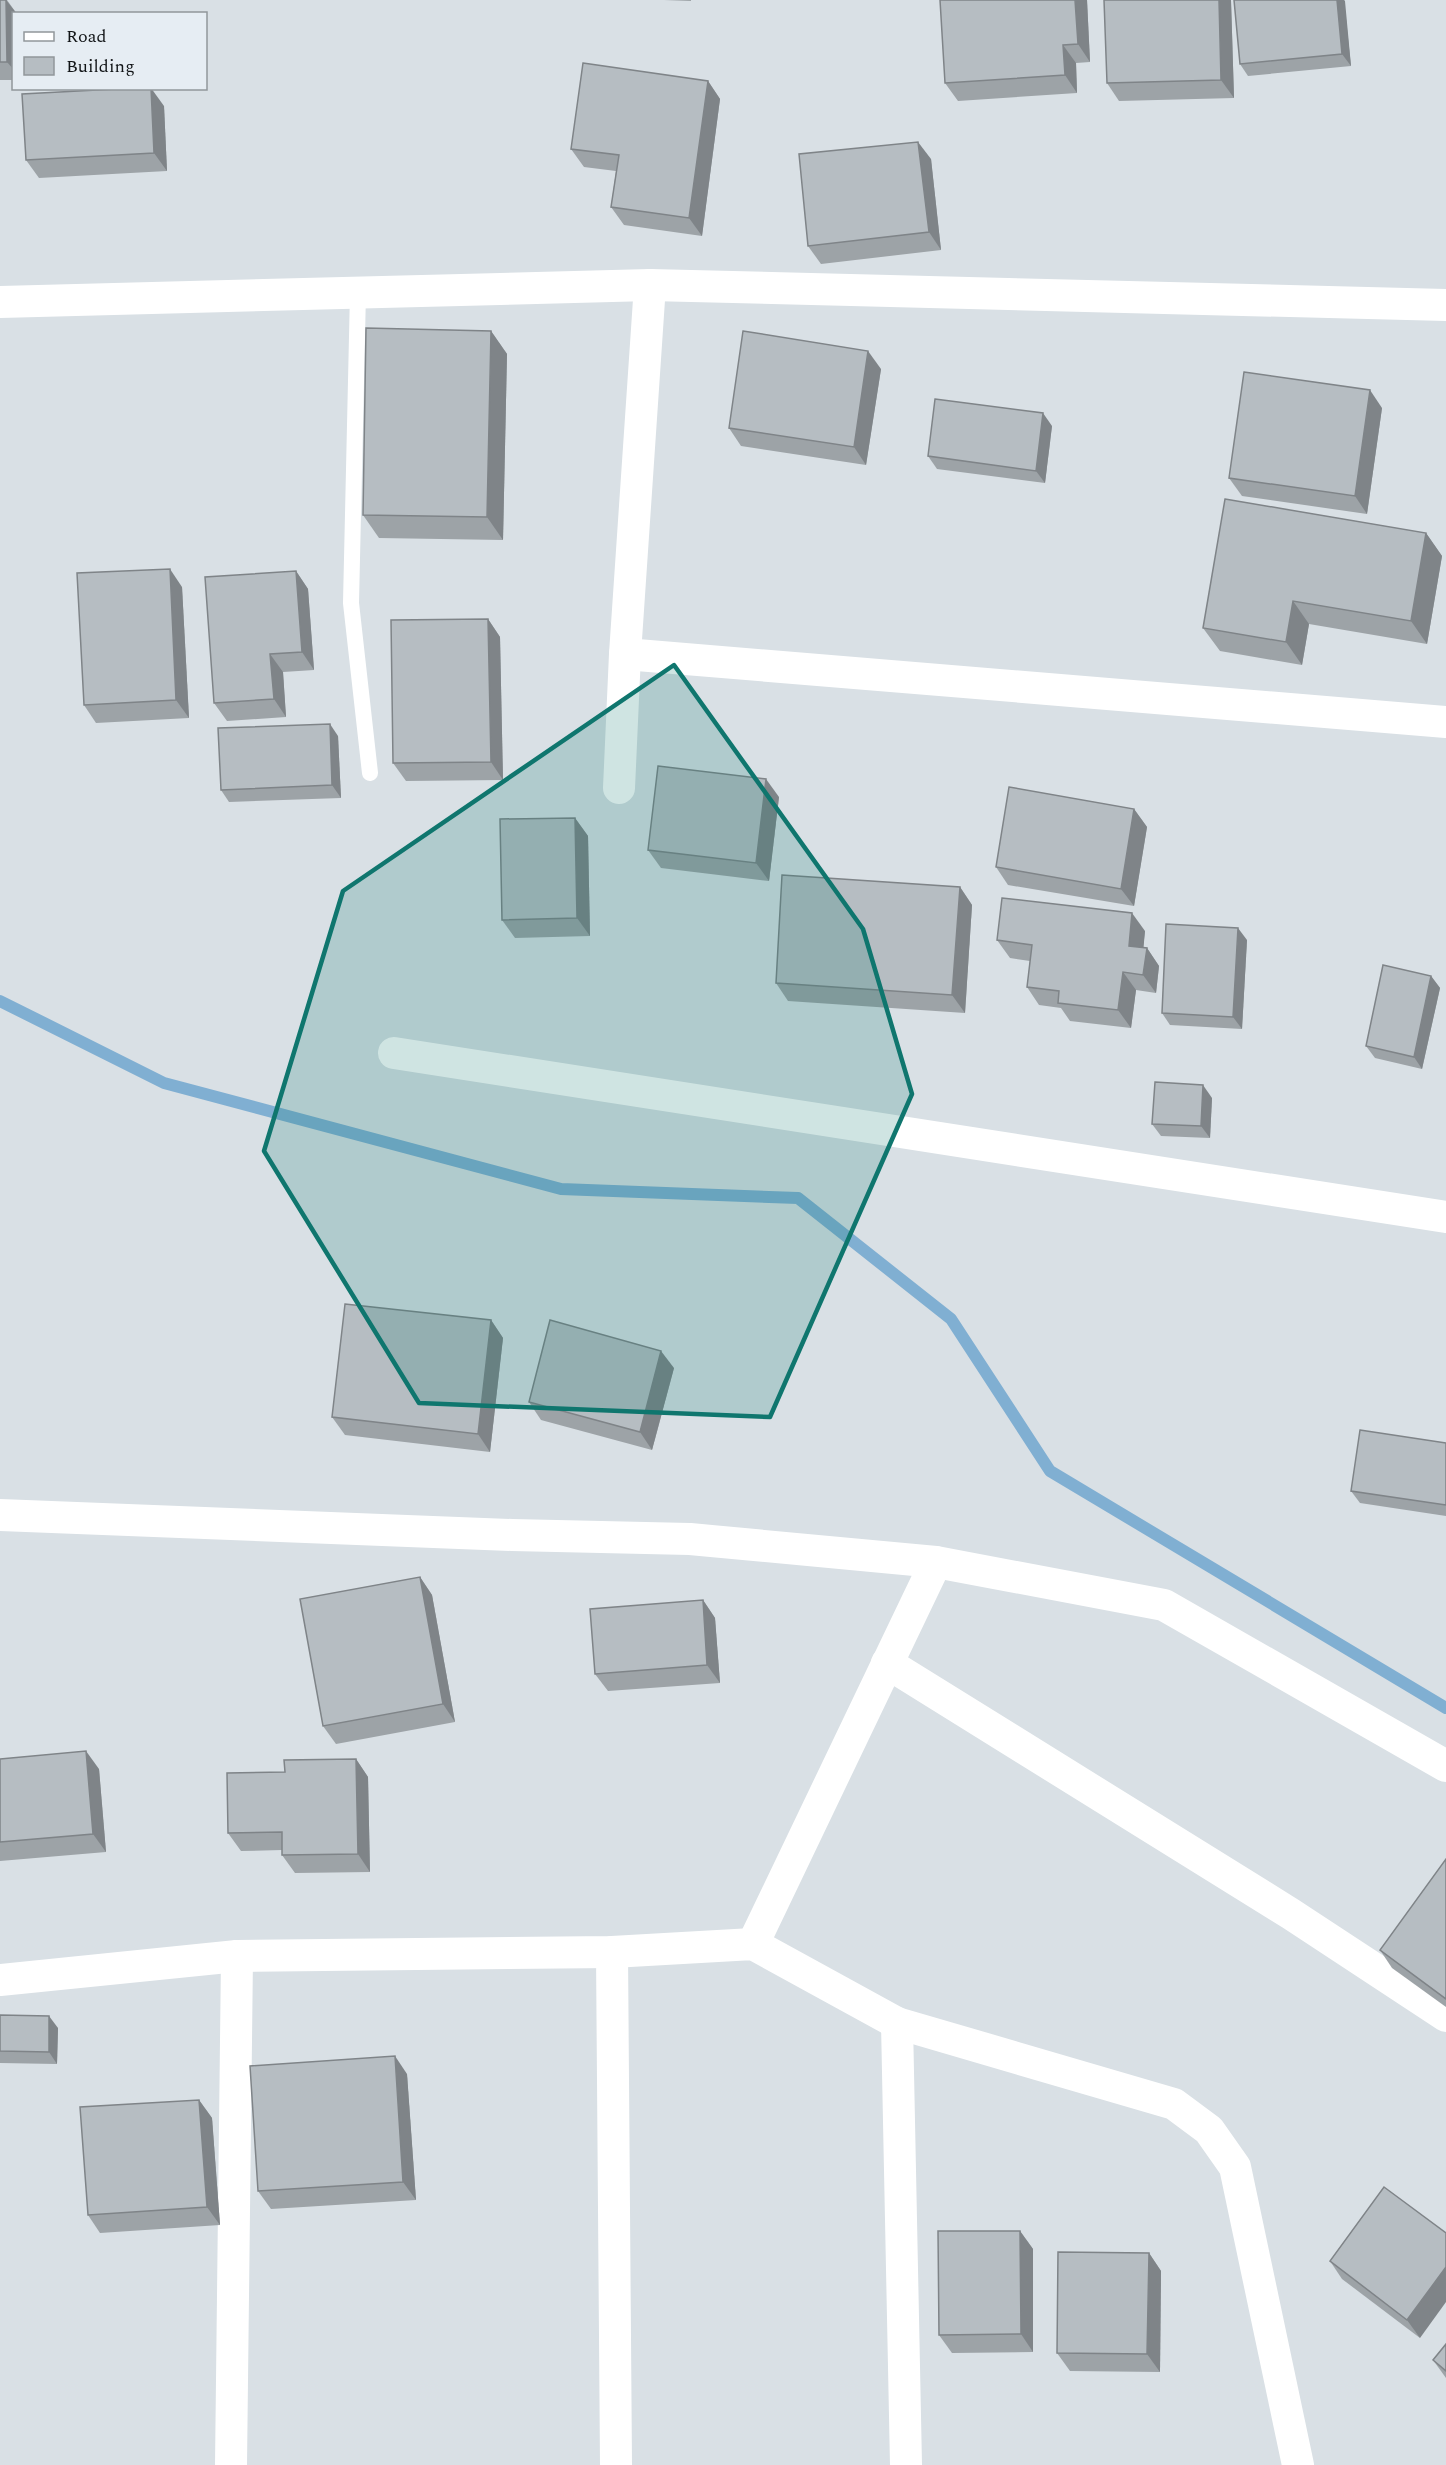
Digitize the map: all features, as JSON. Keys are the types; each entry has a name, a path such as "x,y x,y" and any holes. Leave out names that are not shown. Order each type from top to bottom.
{"street":[{"path":"619,788 625,654 650,285"},
{"path":"0,302 650,285 1446,305"},
{"path":"625,654 1446,722"},
{"path":"394,1053 1446,1218"},
{"path":"0,1515 512,1535 690,1539 936,1562 1164,1605 1446,1766"},
{"path":"753,1944 936,1562"},
{"path":"887,1664 1291,1914 1446,2016"},
{"path":"0,1980 237,1956 612,1952 753,1944 897,2023 1174,2104 1209,2130 1236,2167 1298,2465"},
{"path":"612,1952 616,2465"},
{"path":"231,2465 237,1956"},
{"path":"897,2023 906,2465"}],"lane":[{"path":"358,292 351,603 370,773"}],"highlighted area":[{"path":"674,665 863,929 912,1094 770,1417 419,1403 264,1151 343,891"}],"building":[{"path":"0,0 6,0 7,62 0,62"},
{"path":"940,0 1075,0 1078,44 1063,45 1065,75 945,83"},
{"path":"1104,0 1219,0 1221,80 1107,83"},
{"path":"1234,0 1337,0 1342,54 1240,64"},
{"path":"583,63 708,81 689,218 611,207 619,155 571,149"},
{"path":"151,90 154,153 26,160 22,94"},
{"path":"918,142 929,232 808,246 799,154"},
{"path":"366,328 491,331 487,517 363,515"},
{"path":"743,331 868,351 854,447 729,428"},
{"path":"1244,372 1370,390 1355,496 1229,478"},
{"path":"935,399 1043,413 1036,471 928,456"},
{"path":"1225,499 1426,533 1411,621 1293,601 1286,642 1203,628"},
{"path":"170,569 176,700 84,705 77,573"},
{"path":"296,571 302,652 270,654 274,699 214,703 205,577"},
{"path":"488,619 491,762 393,763 391,620"},
{"path":"330,724 332,785 221,790 218,728"},
{"path":"658,766 766,779 756,863 648,850"},
{"path":"1009,787 1134,809 1121,889 996,867"},
{"path":"575,818 577,918 502,920 500,819"},
{"path":"782,875 960,887 952,995 776,983"},
{"path":"1002,898 1132,913 1129,946 1147,948 1143,975 1123,972 1118,1010 1058,1003 1059,991 1027,987 1032,945 997,940"},
{"path":"1166,924 1238,928 1233,1017 1162,1013"},
{"path":"1383,965 1431,976 1414,1057 1366,1046"},
{"path":"1155,1082 1203,1085 1201,1126 1152,1124"},
{"path":"345,1304 491,1320 478,1434 332,1417"},
{"path":"550,1320 661,1351 640,1432 529,1402"},
{"path":"1360,1430 1446,1443 1446,1505 1351,1491"},
{"path":"420,1577 443,1704 323,1726 300,1599"},
{"path":"703,1600 707,1665 595,1674 590,1609"},
{"path":"86,1751 93,1834 0,1842 0,1759"},
{"path":"356,1759 358,1854 282,1855 282,1832 228,1833 227,1773 285,1772 284,1760"},
{"path":"1446,1859 1446,1999 1380,1950"},
{"path":"0,2015 49,2016 49,2052 0,2051"},
{"path":"395,2056 403,2182 258,2191 250,2066"},
{"path":"199,2100 207,2207 88,2215 80,2107"},
{"path":"1384,2187 1446,2233 1446,2267 1407,2320 1330,2261"},
{"path":"938,2231 1020,2231 1021,2334 939,2335"},
{"path":"1058,2252 1149,2253 1147,2354 1057,2353"},
{"path":"1446,2344 1446,2371 1433,2360"}],"waterway":[{"path":"0,1001 164,1083 561,1189 798,1198 951,1319 1050,1471 1446,1708"}]}
